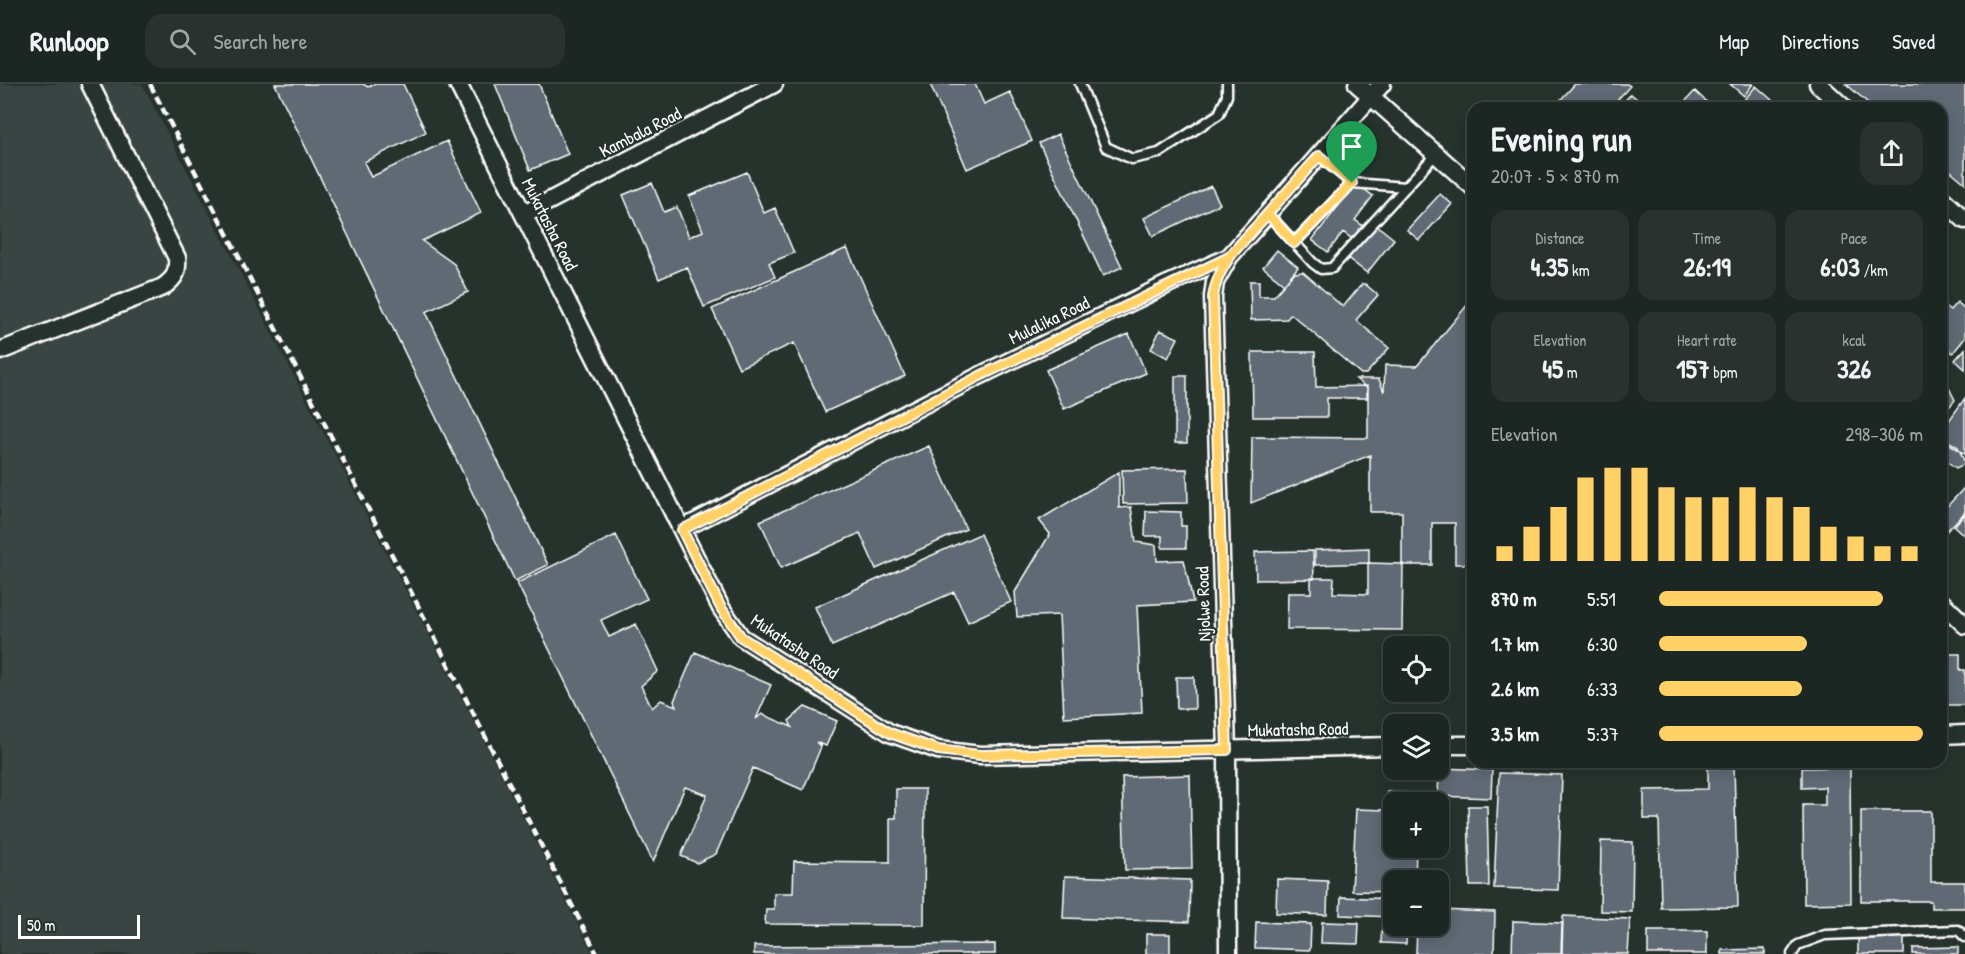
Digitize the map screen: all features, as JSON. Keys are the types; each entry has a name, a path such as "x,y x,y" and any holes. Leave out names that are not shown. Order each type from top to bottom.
{"street":[{"path":"0,351 163,287 173,280 178,271 177,258 90,84"},
{"name":"Mukatasha Road","path":"458,84 721,608 741,637 890,733 938,750 980,755 1383,746"},
{"name":"Kambala Road","path":"524,214 774,84"},
{"path":"1357,84 1467,182"},
{"name":"Mulalika Road","path":"682,530 980,376 1229,257 1382,84"},
{"path":"1818,84 1838,102"},
{"path":"1947,204 1965,220"},
{"name":"Njolwe Road","path":"1228,954 1227,750 1213,297 1215,282 1229,257"},
{"path":"1947,608 1965,625"},
{"path":"1947,735 1965,734"},
{"path":"1449,746 1467,745"}],"lane":[{"path":"1080,84 1106,147 1132,159 1159,153 1219,114 1227,96 1227,84"},
{"path":"1268,214 1313,264 1321,268 1332,268 1436,154"},
{"path":"1319,156 1352,183 1406,187"},
{"path":"1294,243 1352,183"},
{"path":"1792,954 1798,945 1825,935 1958,930 1965,937"}],"shaded area":[{"path":"0,84 142,84 593,954 0,954"}],"building":[{"path":"275,84 363,84 368,87 375,84 403,84 426,132 364,162 371,177 447,141 481,213 422,241 454,264 468,292 426,312 548,565 515,581"},
{"path":"495,84 539,84 568,154 530,170"},
{"path":"930,84 975,84 984,104 1010,92 1032,141 967,169"},
{"path":"1575,84 1627,84 1630,86 1615,102 1558,102"},
{"path":"1730,84 1753,84 1744,96"},
{"path":"1846,84 1965,84 1965,183 1947,168 1947,102 1867,102"},
{"path":"1756,86 1774,102 1742,102"},
{"path":"1695,91 1707,102 1685,102"},
{"path":"1631,94 1641,102 1624,102"},
{"path":"1058,134 1122,267 1103,276 1039,143"},
{"path":"747,172 764,213 775,208 794,253 769,263 775,277 704,307 687,267 659,279 623,195 652,183 664,212 677,207 689,237 703,231 689,196"},
{"path":"1356,183 1373,196 1355,220 1370,231 1375,224 1394,239 1367,273 1345,256 1356,242 1343,232 1328,252 1312,240"},
{"path":"1211,186 1220,204 1153,236 1144,218"},
{"path":"1440,194 1452,204 1419,240 1407,230"},
{"path":"847,248 905,376 825,412 794,343 739,368 712,309"},
{"path":"1277,250 1298,267 1284,284 1263,267"},
{"path":"1303,272 1343,307 1362,284 1378,295 1356,320 1389,348 1366,374 1361,374 1291,314 1287,319 1251,320 1250,281 1259,281 1259,296 1274,296 1294,273"},
{"path":"1957,302 1965,309 1965,338 1953,353 1947,348 1947,308 1950,310"},
{"path":"1467,305 1467,564 1455,564 1455,523 1432,523 1432,565 1402,565 1402,512 1370,512 1370,455 1251,503 1252,437 1368,438 1368,389 1356,379 1379,379 1384,392 1385,365 1417,366"},
{"path":"1160,330 1178,338 1168,358 1151,349"},
{"path":"1129,334 1146,373 1064,409 1046,370"},
{"path":"1965,349 1965,369 1955,360"},
{"path":"1252,352 1315,352 1316,387 1367,386 1367,398 1327,398 1327,417 1253,417"},
{"path":"1175,376 1187,376 1187,443 1175,443"},
{"path":"1947,384 1955,400 1947,410"},
{"path":"1965,398 1965,454 1947,442 1947,424"},
{"path":"1950,442 1958,447 1965,464 1956,468 1947,461 1947,443"},
{"path":"929,446 966,529 876,569 860,533 781,568 760,521"},
{"path":"1187,469 1188,503 1123,504 1122,470"},
{"path":"1119,472 1119,508 1131,507 1136,542 1156,545 1157,561 1184,560 1193,602 1137,605 1142,713 1064,717 1059,615 1017,617 1015,592 1050,534 1039,520"},
{"path":"1965,487 1965,512 1947,531 1947,506"},
{"path":"1146,511 1181,512 1181,526 1186,526 1186,548 1162,548 1162,536 1145,536"},
{"path":"1965,514 1965,536 1954,526"},
{"path":"980,534 1011,602 968,622 954,592 832,646 815,607"},
{"path":"616,535 647,599 601,620 609,637 636,624 658,671 641,686 652,708 661,700 676,706 674,701 695,652 771,685 756,719 762,714 792,727 789,721 805,707 837,721 826,746 816,742 821,747 803,790 753,768 716,854 697,863 681,856 707,795 685,787 653,862 517,583"},
{"path":"1369,548 1369,563 1315,565 1315,550"},
{"path":"1313,551 1314,579 1256,580 1255,552"},
{"path":"1368,563 1403,564 1402,630 1287,629 1288,593 1311,593 1311,578 1334,578 1333,593 1368,594"},
{"path":"1947,654 1960,654 1960,670 1965,670 1965,705 1947,705"},
{"path":"1176,677 1194,677 1195,709 1177,709"},
{"path":"1449,768 1492,770 1491,798 1449,796 1449,792 1438,792 1439,780 1449,780"},
{"path":"1708,768 1734,768 1738,907 1661,908 1659,819 1644,819 1644,790 1708,789"},
{"path":"1802,768 1850,768 1851,903 1804,904 1803,805 1825,805 1825,787 1802,788"},
{"path":"1499,773 1562,775 1558,890 1494,888"},
{"path":"1190,775 1192,869 1125,870 1122,777"},
{"path":"896,789 925,789 924,925 765,924 766,909 774,909 774,893 793,893 794,861 890,862 890,818 896,818"},
{"path":"1468,806 1487,806 1489,886 1470,886"},
{"path":"1356,809 1383,810 1383,858 1416,858 1415,870 1383,870 1383,892 1352,891"},
{"path":"1861,811 1931,811 1931,882 1965,882 1965,908 1931,908 1931,901 1861,901"},
{"path":"1601,841 1633,842 1632,912 1600,911"},
{"path":"1065,876 1190,880 1189,922 1063,918"},
{"path":"1277,879 1328,881 1327,915 1276,913"},
{"path":"1341,897 1383,899 1383,917 1340,915"},
{"path":"1449,910 1495,912 1494,954 1416,954 1417,936 1449,936"},
{"path":"1563,916 1630,919 1628,954 1562,954"},
{"path":"1513,921 1562,923 1561,954 1512,954"},
{"path":"1256,922 1311,924 1310,950 1255,948"},
{"path":"1322,922 1359,923 1358,944 1321,943"},
{"path":"1382,925 1383,936 1406,936 1406,944 1381,943"},
{"path":"1648,931 1707,931 1707,954 1648,954"},
{"path":"1146,934 1170,934 1170,954 1146,954"},
{"path":"1858,937 1904,937 1904,954 1858,954"},
{"path":"995,944 995,954 754,954 754,946"},
{"path":"1958,947 1958,954 1913,954 1913,948"},
{"path":"1765,949 1765,954 1722,954 1722,950"}],"railway":[{"path":"150,84 597,954"}],"route":[{"path":"1352,183 1294,243 1268,214 1229,257 1215,282 1213,297 1227,750 980,755 938,750 890,733 741,637 729,621 682,530 980,376 1168,284 1229,257 1319,156 1352,183"}]}
